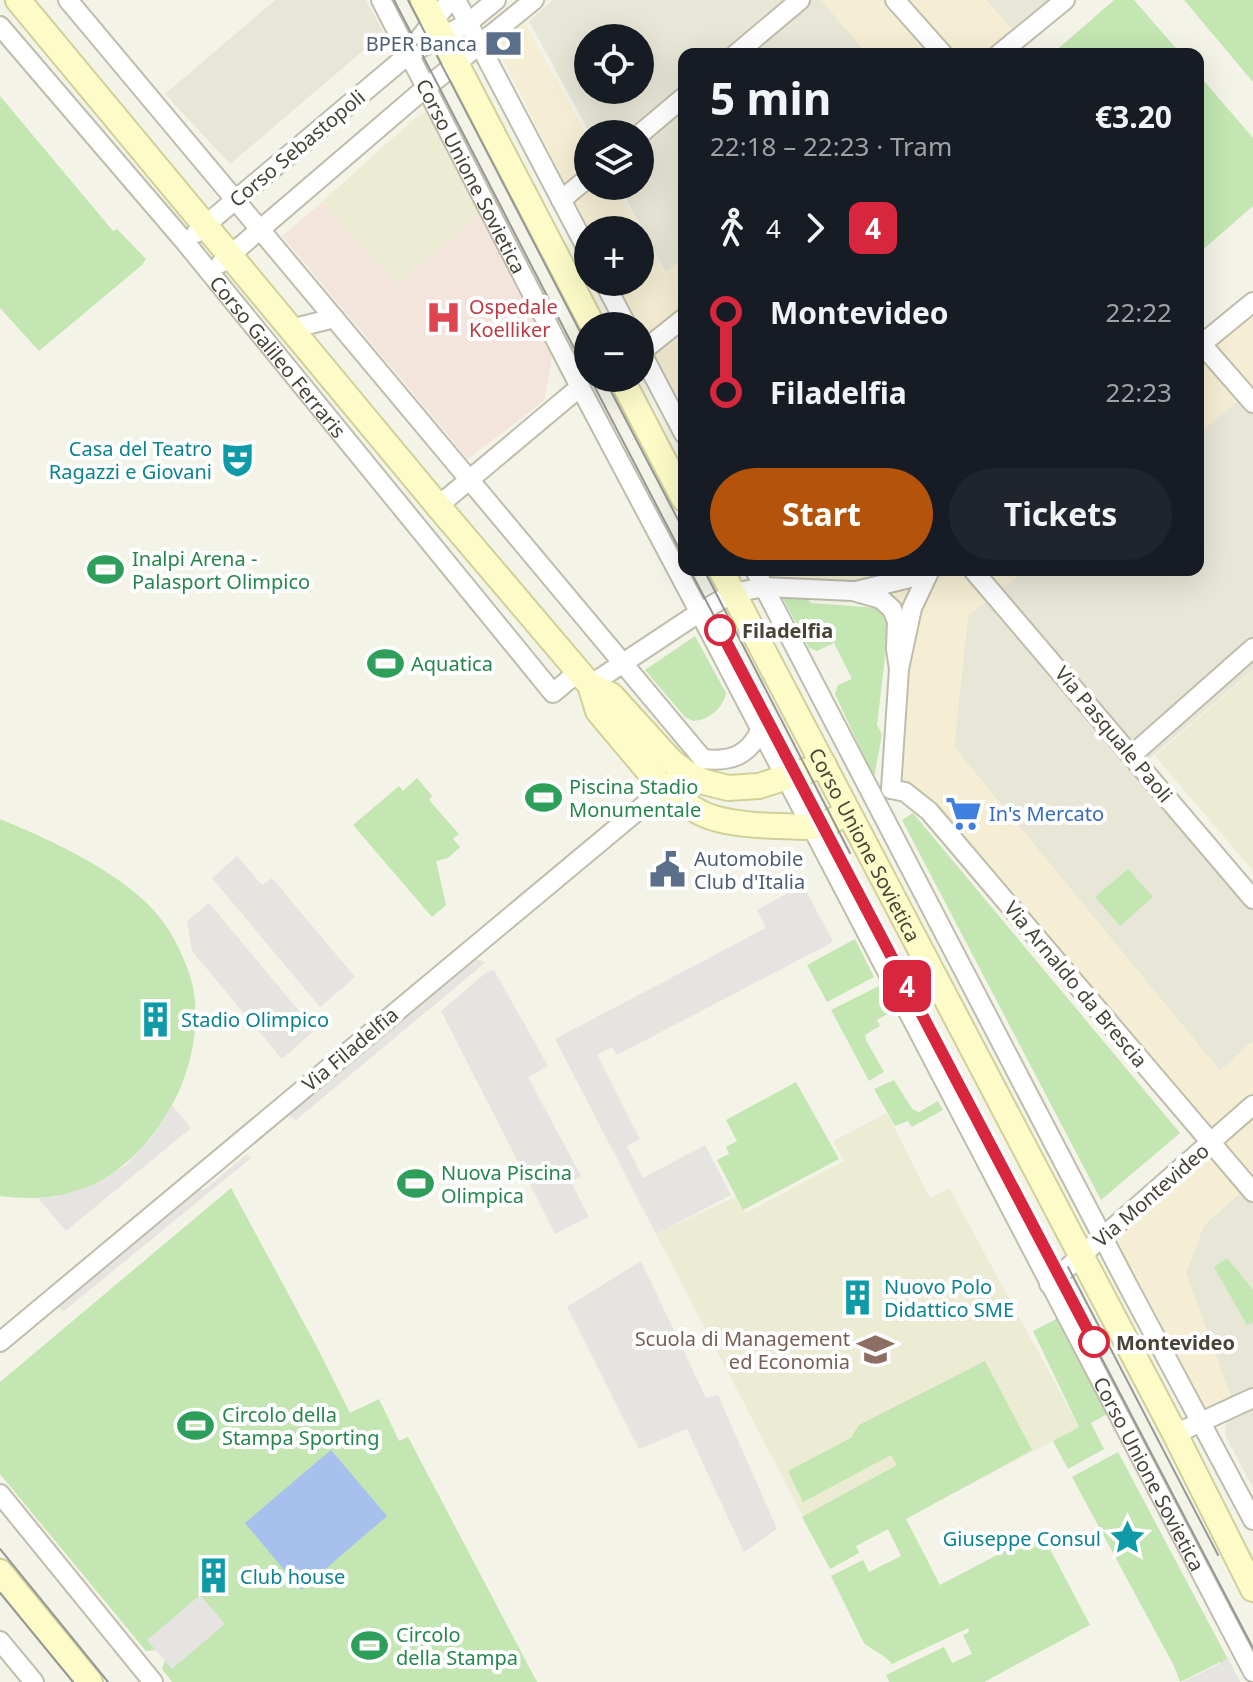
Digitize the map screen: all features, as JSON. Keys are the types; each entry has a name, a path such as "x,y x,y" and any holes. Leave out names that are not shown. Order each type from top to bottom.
{"main road":[{"name":"Corso Galileo Ferraris","path":"18,0 584,679"},
{"name":"Corso Unione Sovietica","path":"440,34 586,312"},
{"path":"628,392 678,487"},
{"name":"Corso Unione Sovietica","path":"724,576 1175,1434 1253,1589"},
{"path":"584,679 611,695 671,761 694,766 704,782 728,788 759,786 824,765"},
{"path":"584,679 598,711 664,788 702,814 766,825 812,827 823,826 848,812"},
{"path":"0,1572 90,1682"}],"street":[{"path":"68,0 623,663 694,766 740,754 754,745 760,731"},
{"name":"Corso Unione Sovietica","path":"381,0 574,375"},
{"name":"Corso Sebastopoli","path":"210,272 426,88 440,34 453,0"},
{"path":"453,0 480,44 574,225"},
{"name":"Corso Sebastopoli","path":"185,242 409,54 440,34 468,23 496,0"},
{"name":"Corso Sebastopoli","path":"440,34 480,44 534,0"},
{"path":"743,48 800,0"},
{"path":"895,0 938,48"},
{"path":"1006,48 1065,0"},
{"name":"Corso Galileo Ferraris","path":"0,26 210,272 553,693 584,679"},
{"path":"654,122 678,102"},
{"path":"561,200 574,189"},
{"path":"1204,340 1253,302"},
{"name":"Corso Galileo Ferraris","path":"291,329 334,318"},
{"path":"654,341 678,323"},
{"path":"1204,349 1253,403"},
{"path":"654,378 678,423"},
{"path":"438,506 574,392"},
{"name":"Corso Unione Sovietica","path":"583,392 678,571"},
{"name":"Corso Unione Sovietica","path":"681,576 1253,1672"},
{"path":"853,591 915,576"},
{"path":"848,812 883,793 899,669 912,608 926,576"},
{"name":"Via Pasquale Paoli","path":"978,576 1253,899"},
{"path":"584,679 623,663 700,612 760,578 853,591 881,599 892,609 897,621 899,669"},
{"name":"Corso Unione Sovietica","path":"760,578 851,752 883,793 1103,1237 1253,1520"},
{"path":"1132,755 1253,648"},
{"path":"824,765 851,752"},
{"name":"Via Filadelfia","path":"0,1342 694,766"},
{"name":"Via Arnaldo da Brescia","path":"883,793 905,792 929,811 1253,1192"},
{"name":"Via Montevideo","path":"1049,1284 1253,1105"},
{"path":"1175,1434 1253,1398"},
{"path":"0,1494 153,1682"},
{"path":"0,1641 34,1682"}],"shaded area":[{"path":"275,0 366,0 384,33 230,164 165,94"},
{"path":"553,0 822,0 863,48 678,48 678,262 666,273 654,251 654,216 635,216 627,200 654,200 654,120 582,120 529,21"},
{"path":"821,0 986,0 1019,38 1006,48 862,48"},
{"path":"986,0 1068,0 1019,38"},
{"path":"522,18 579,120 574,120 574,200 624,200 633,216 581,216 494,40"},
{"path":"426,112 480,213 397,285 322,202 414,119"},
{"name":"Ospedale Koelliker","path":"322,202 397,285 480,213 553,352 544,401 468,459 282,236"},
{"path":"654,253 665,273 678,262 678,415 654,366 654,312 628,312 620,296 654,296"},
{"path":"1253,302 1253,403 1245,395 1204,429 1204,342"},
{"path":"1246,394 1253,403 1253,670 1149,759 1253,882 1253,1041 1220,1071 954,747 968,616 1018,576 1204,576 1204,427"},
{"path":"758,576 1018,576 968,616 954,747 1220,1071 1253,1042 1253,1182 1204,1225 1186,1273 1235,1408 1202,1423 1103,1237 1210,1143 929,811 891,789 899,669 881,599 764,587"},
{"path":"1253,671 1253,871 1155,756"},
{"path":"237,856 262,885 272,878 355,977 320,1007 212,878"},
{"path":"803,885 833,942 617,1055 612,1047 597,1055 640,1139 627,1146 643,1178 705,1145 731,1195 656,1234 555,1039 766,928 757,910"},
{"path":"209,903 315,1030 282,1059 192,951 187,921"},
{"path":"474,959 486,962 296,1120 288,1115"},
{"path":"494,970 548,1066 528,1077 581,1176 571,1182 589,1217 555,1234 441,1011 488,971"},
{"path":"172,1105 191,1128 66,1231 38,1198 56,1197 93,1185 126,1165 152,1137"},
{"name":"Scuola di Management ed Economia","path":"887,1113 930,1198 949,1188 1079,1427 826,1561 656,1234 735,1197 746,1213 844,1161 833,1141"},
{"path":"247,1154 251,1158 64,1311 55,1306 198,1188 204,1190"},
{"path":"1253,1182 1253,1488 1225,1435 1228,1391 1186,1273 1204,1225"},
{"path":"641,1261 706,1398 718,1395 777,1529 744,1552 687,1429 639,1449 567,1307"},
{"path":"200,1595 225,1624 172,1669 147,1640"},
{"path":"1227,1658 1240,1682 1183,1682 1221,1663"}],"green space":[{"path":"1114,0 1134,0 1176,48 1059,48"},
{"path":"1184,0 1253,0 1253,82"},
{"path":"1204,81 1253,138 1253,206 1204,249"},
{"path":"0,96 113,231 117,229 146,259 39,351 0,308"},
{"path":"781,595 805,596 811,603 876,608 885,614 889,624 877,725 882,734 874,778 835,694 838,685 852,679 834,643 817,651 809,648"},
{"path":"695,636 726,693 714,713 693,721 685,717 645,670"},
{"path":"417,778 432,796 429,800 459,834 453,839 460,847 448,858 436,861 446,905 432,917 353,825 399,786 403,791"},
{"path":"913,813 1180,1133 1101,1200 902,820"},
{"name":"Stadio Olimpico","path":"0,819 94,864 138,895 170,932 186,965 194,992 195,1028 191,1055 183,1082 156,1130 118,1169 95,1184 61,1195 36,1198 0,1196"},
{"path":"1128,869 1153,897 1120,926 1095,897"},
{"path":"855,939 874,977 827,1002 807,965"},
{"path":"879,986 893,1011 877,1020 880,1026 865,1035 884,1072 869,1081 831,1010"},
{"path":"894,1080 912,1109 919,1112 938,1101 943,1110 912,1127 908,1121 895,1126 874,1089"},
{"path":"796,1082 839,1159 743,1210 717,1160 729,1154 726,1147 737,1141 726,1120"},
{"name":"Circolo della Stampa Sporting","path":"231,1188 350,1413 379,1399 399,1441 408,1437 537,1682 172,1682 162,1669 165,1660 156,1650 146,1651 0,1474 0,1382"},
{"path":"1227,1258 1253,1290 1253,1322 1247,1325 1214,1267"},
{"path":"1058,1318 1107,1414 1091,1423 1104,1449 1068,1469 1053,1441 1079,1427 1033,1331"},
{"path":"985,1361 1032,1450 906,1519 940,1585 1041,1532 1090,1625 984,1682 889,1682 886,1675 944,1647 952,1663 972,1654 963,1635 969,1632 968,1628 892,1664 864,1643 831,1576 863,1560 869,1572 901,1556 888,1529 856,1546 859,1553 830,1569 802,1517 897,1465 891,1455 803,1502 788,1471 851,1438 859,1425"},
{"path":"1118,1452 1240,1682 1231,1682 1220,1662 1180,1682 1072,1477"}],"water":[{"path":"331,1450 387,1516 301,1590 245,1523"}],"tram line":[{"path":"394,0 574,348"},
{"path":"408,0 574,320"},
{"path":"597,392 678,547"},
{"path":"611,392 678,520"},
{"path":"693,576 1253,1648"},
{"path":"707,576 850,853"},
{"name":"4","path":"720,630 1094,1342"},
{"path":"1068,1267 1218,1555"},
{"path":"0,1549 108,1682"},
{"path":"0,1593 73,1682"}],"place":[{"name":"BPER Banca","path":"503,43"},
{"name":"Ospedale Koelliker","path":"443,318"},
{"name":"Casa del Teatro Ragazzi e Giovani","path":"238,459"},
{"name":"Inalpi Arena - Palasport Olimpico","path":"106,570"},
{"name":"Filadelfia","path":"720,630"},
{"name":"Aquatica","path":"385,663"},
{"name":"Piscina Stadio Monumentale","path":"543,797"},
{"name":"In's Mercato","path":"963,813"},
{"name":"Automobile Club d'Italia","path":"668,870"},
{"name":"Stadio Olimpico","path":"155,1019"},
{"name":"Nuova Piscina Olimpica","path":"415,1183"},
{"name":"Nuovo Polo Didattico SME","path":"858,1298"},
{"name":"Montevideo","path":"1094,1342"},
{"name":"Scuola di Management ed Economia","path":"876,1349"},
{"name":"Circolo della Stampa Sporting","path":"196,1425"},
{"name":"Giuseppe Consul","path":"1127,1538"},
{"name":"Club house","path":"214,1576"},
{"name":"Circolo della Stampa","path":"370,1646"}]}
